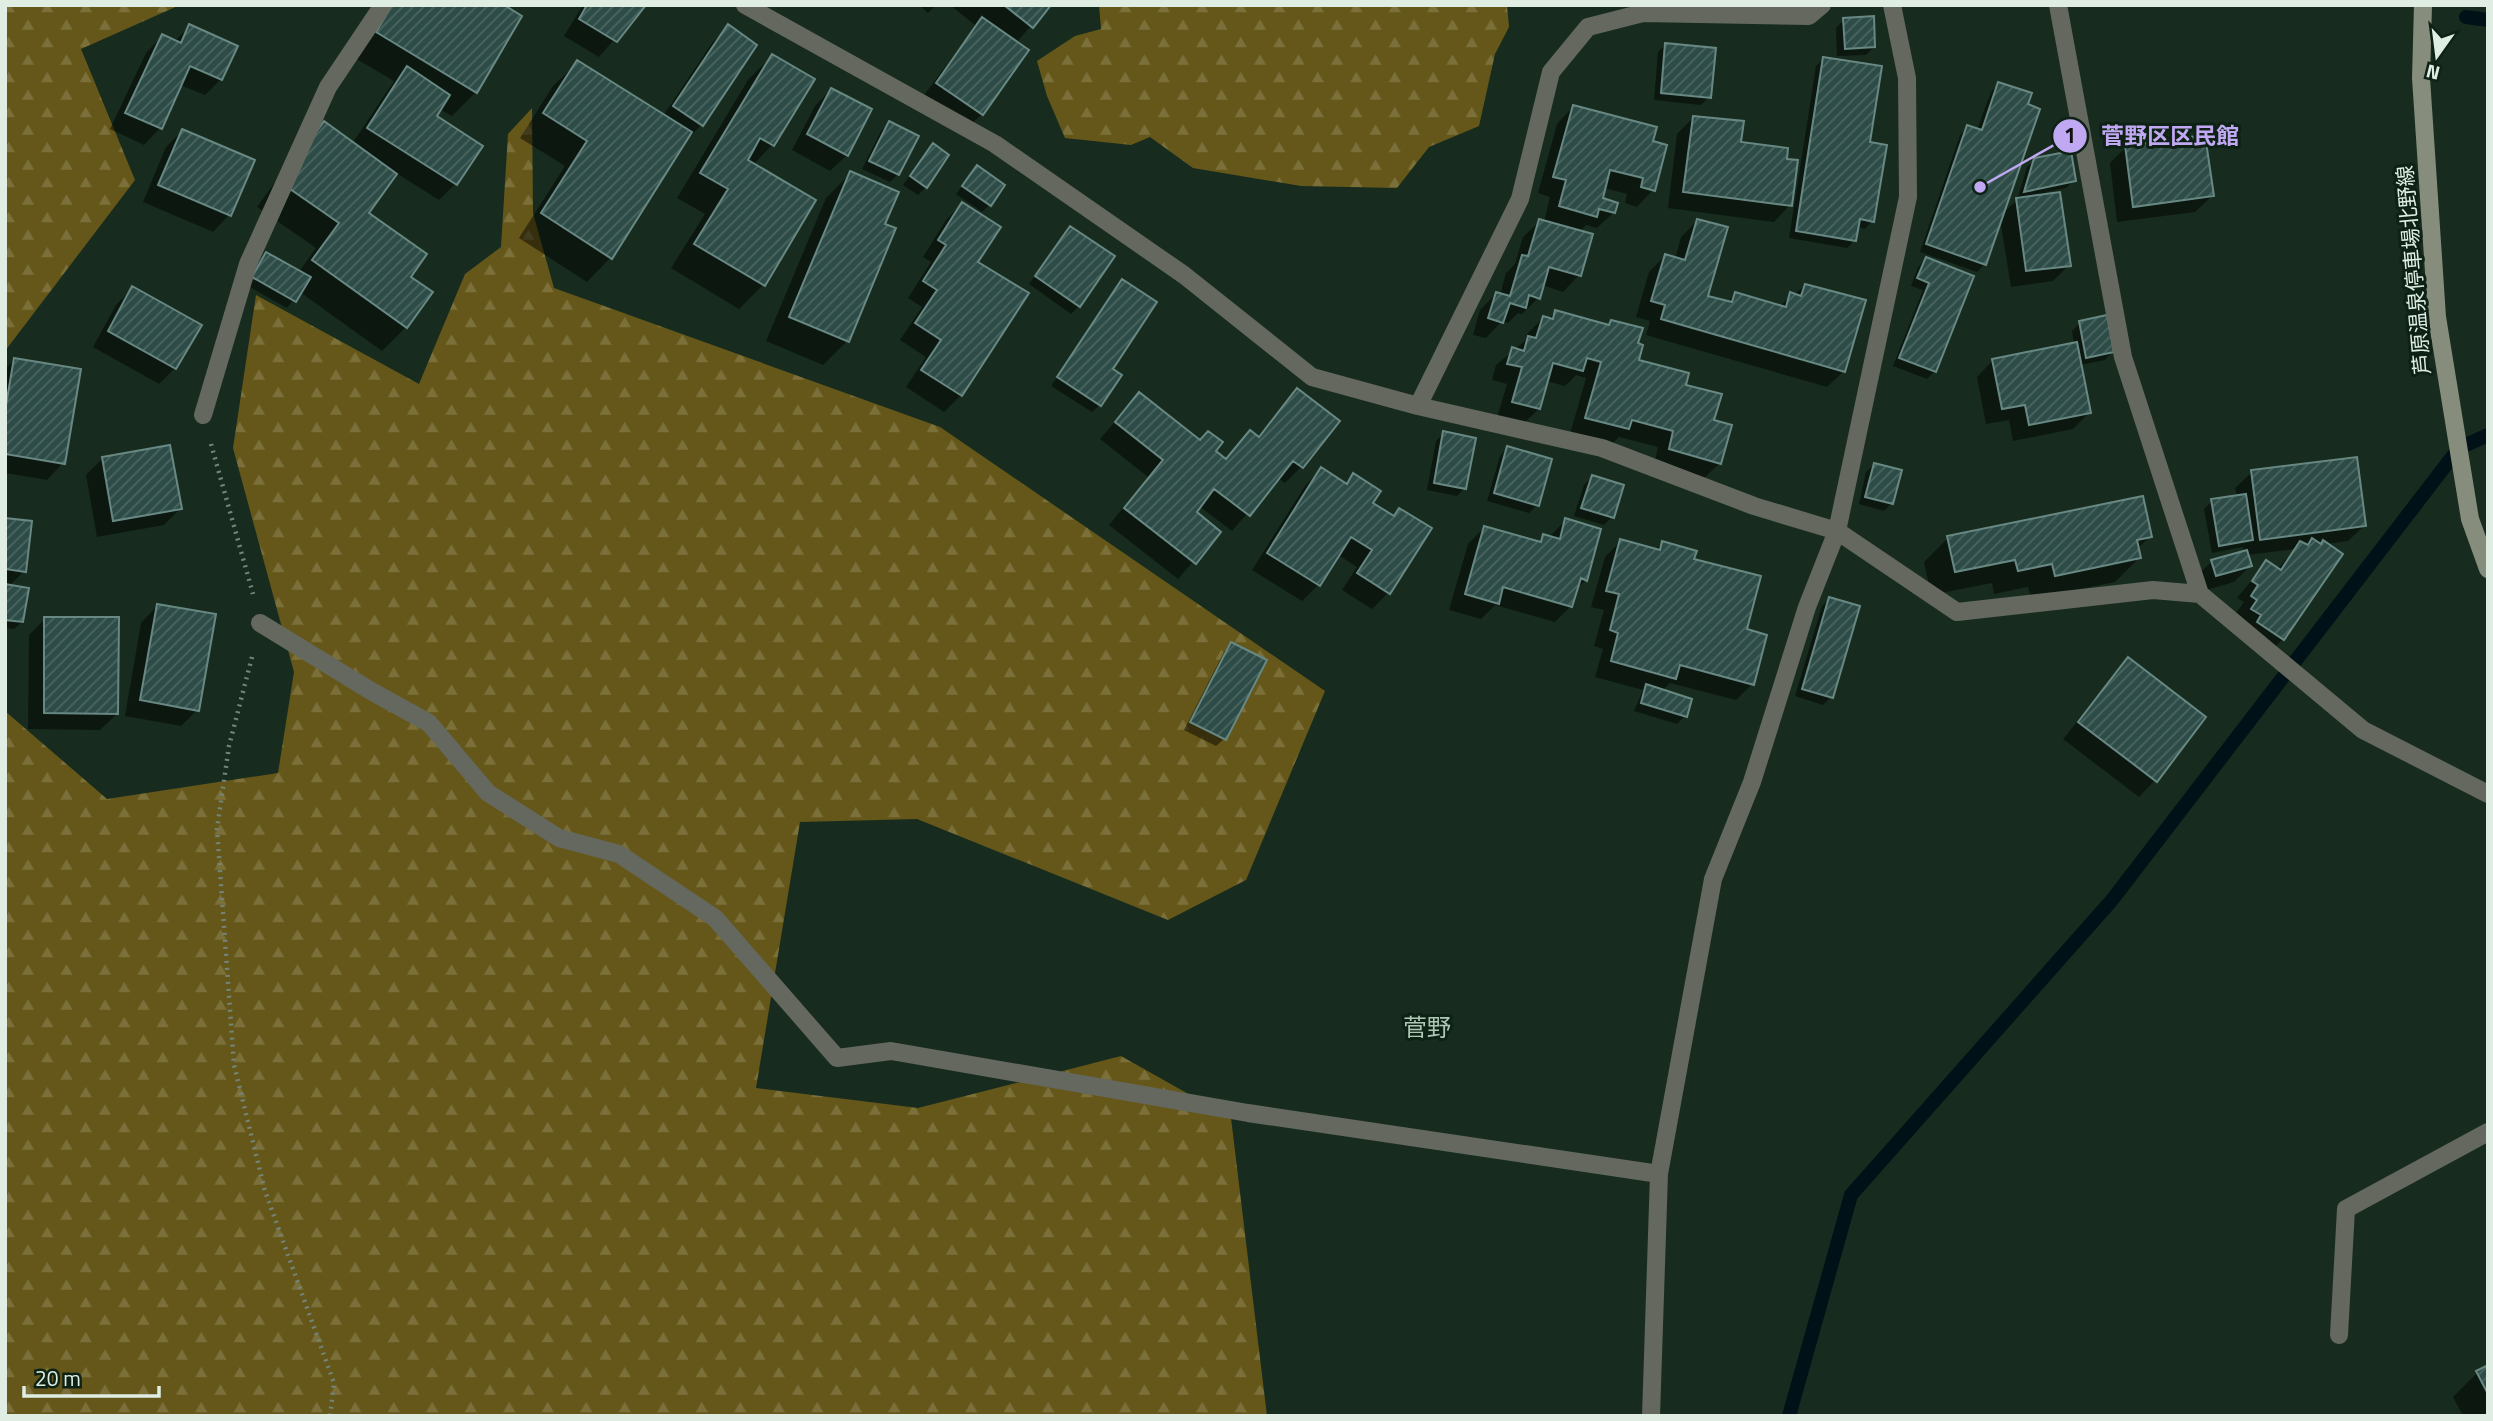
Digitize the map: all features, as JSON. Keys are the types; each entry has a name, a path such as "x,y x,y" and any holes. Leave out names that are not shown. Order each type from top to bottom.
{"main road":[{"name":"芦原温泉停車場北野線","path":"2423,5 2421,78 2437,317 2470,519 2488,569"}],"street":[{"path":"204,415 248,264 328,87 383,5"},
{"path":"745,5 995,144 1184,275 1312,377 1418,406 1602,448 1754,506 1838,531 1957,612 2153,590 2200,594"},
{"path":"1418,406 1520,199 1551,72 1588,27 1638,9 1809,16 1822,5"},
{"path":"1651,1416 1659,1174 1713,879 1752,782 1807,607 1838,531 1908,197 1907,78 1892,5"},
{"path":"2058,5 2123,357 2200,594 2363,730 2488,794"},
{"path":"261,622 371,691 429,723 488,793 559,838 619,854 715,918 837,1058 891,1051 1248,1113 1659,1174"},
{"path":"2339,1335 2346,1209 2488,1132"}],"path":[{"path":"204,415 261,622 229,746 217,829 234,1065 265,1191 334,1383 330,1416"}],"green space":[{"path":"5,5 180,5 81,49 135,180 5,351"},
{"path":"1099,5 1507,5 1509,27 1495,54 1479,126 1429,147 1397,188 1301,186 1193,168 1150,137 1131,145 1065,138 1047,96 1037,61 1075,36 1101,29"},
{"path":"532,108 533,213 554,288 940,427 1325,691 1246,880 1168,920 917,819 800,822 756,1088 918,1108 1121,1056 1231,1118 1267,1416 5,1416 5,711 107,799 278,773 294,672 233,448 256,295 419,384 465,274 501,247 508,134"}],"building":[{"path":"392,5 504,5 522,16 477,93 376,32"},
{"path":"587,5 646,5 617,42 579,19"},
{"path":"1004,5 1051,5 1033,28"},
{"path":"1874,16 1875,47 1845,49 1843,18"},
{"path":"982,17 1029,50 983,115 936,83"},
{"path":"189,24 238,46 222,80 190,66 162,129 125,113 162,34 181,43"},
{"path":"728,24 757,45 703,126 673,106"},
{"path":"1665,43 1716,48 1711,98 1661,93"},
{"path":"772,54 815,79 774,146 760,138 748,160 816,200 765,286 694,244 728,189 700,173"},
{"path":"1823,57 1882,66 1870,142 1887,145 1874,222 1860,219 1856,241 1796,231"},
{"path":"577,60 692,132 612,259 541,213 587,141 543,113"},
{"path":"407,66 450,95 437,116 483,146 457,185 367,128"},
{"path":"1998,82 2032,93 2028,104 2040,109 1986,265 1926,244 1967,125 1982,130"},
{"path":"831,88 872,109 848,156 807,134"},
{"path":"1573,105 1657,127 1653,141 1667,145 1655,191 1641,187 1643,178 1610,170 1603,198 1618,203 1615,213 1599,209 1597,217 1559,206 1566,180 1553,177"},
{"path":"1693,116 1744,121 1741,142 1788,148 1787,159 1798,160 1792,206 1683,192"},
{"path":"324,121 397,174 369,213 427,254 411,277 433,292 407,328 312,260 339,223 280,182"},
{"path":"889,121 919,136 899,175 869,161"},
{"path":"182,129 255,160 231,216 158,185"},
{"path":"2205,135 2214,196 2133,207 2125,145"},
{"path":"933,143 949,155 927,188 910,176"},
{"path":"2071,151 2076,181 2024,192 2034,158"},
{"path":"977,165 1005,185 991,206 962,186"},
{"path":"850,171 899,192 885,224 896,228 849,342 789,317"},
{"path":"2060,192 2071,266 2026,271 2016,198"},
{"path":"962,202 1001,227 978,262 1029,293 962,396 921,370 941,340 915,323 937,290 923,281 946,245 938,240"},
{"path":"1539,219 1593,234 1581,276 1549,267 1540,299 1529,295 1526,308 1510,303 1503,323 1488,318 1496,292 1510,296 1522,255 1528,256"},
{"path":"1697,219 1728,227 1708,296 1732,302 1735,292 1786,307 1790,292 1801,296 1805,284 1866,300 1845,372 1661,319 1665,305 1651,301 1665,254 1685,260"},
{"path":"1070,226 1115,256 1080,307 1035,276"},
{"path":"266,252 311,277 296,302 252,277"},
{"path":"1926,257 1974,276 1936,372 1899,358 1929,283 1917,278"},
{"path":"1122,279 1157,302 1113,369 1122,375 1101,406 1057,377"},
{"path":"132,286 202,325 176,369 108,331"},
{"path":"1555,310 1609,325 1611,320 1643,328 1638,343 1643,345 1639,360 1689,373 1686,385 1722,394 1714,420 1732,425 1721,464 1669,449 1673,431 1632,420 1629,429 1585,418 1601,362 1587,358 1583,371 1553,363 1540,409 1512,402 1522,367 1507,364 1512,347 1524,351 1528,336 1536,338 1543,316 1553,319"},
{"path":"2107,315 2114,352 2086,358 2079,321"},
{"path":"2077,342 2091,413 2029,425 2025,405 2002,409 1992,359"},
{"path":"14,358 81,369 65,464 5,454 5,411"},
{"path":"1297,388 1340,421 1303,468 1293,461 1250,516 1214,489 1197,512 1221,532 1196,564 1124,508 1163,460 1115,422 1139,392 1200,440 1208,431 1223,442 1216,451 1226,459 1250,430 1259,437"},
{"path":"1443,431 1476,438 1466,489 1434,483"},
{"path":"170,445 182,509 113,521 102,457"},
{"path":"1507,446 1552,459 1539,506 1494,493"},
{"path":"2357,457 2366,526 2260,540 2251,470"},
{"path":"1874,463 1902,470 1893,504 1865,497"},
{"path":"1321,467 1347,484 1353,473 1381,491 1373,503 1394,516 1399,508 1432,528 1390,594 1357,573 1372,550 1351,537 1320,586 1267,553"},
{"path":"1592,475 1624,485 1614,518 1581,508"},
{"path":"2246,494 2253,540 2219,546 2211,499"},
{"path":"2143,496 2152,537 2137,540 2141,558 2055,576 2052,564 2018,571 2015,560 1955,572 1947,536"},
{"path":"5,518 32,521 26,572 5,569"},
{"path":"1565,518 1601,529 1587,581 1581,578 1572,607 1503,587 1499,604 1465,594 1484,526 1541,542 1543,534 1560,539"},
{"path":"2312,538 2321,544 2323,540 2343,554 2284,640 2257,622 2261,615 2251,609 2257,600 2251,596 2258,585 2252,581 2266,560 2281,570 2300,541 2308,545"},
{"path":"1620,539 1660,550 1662,541 1697,551 1694,559 1761,576 1747,629 1767,635 1754,685 1680,665 1676,679 1611,661 1618,633 1610,630 1619,594 1606,591"},
{"path":"2247,550 2252,566 2216,576 2211,560"},
{"path":"5,584 29,588 23,622 5,620"},
{"path":"1829,597 1860,606 1833,698 1802,689"},
{"path":"157,604 216,614 199,711 140,700"},
{"path":"44,617 119,617 118,714 44,713"},
{"path":"1231,642 1267,660 1226,740 1190,722"},
{"path":"2128,657 2206,717 2157,782 2078,722"},
{"path":"1646,684 1692,699 1687,717 1641,703"},
{"path":"2488,1365 2488,1394 2476,1371"}],"waterway":[{"path":"2466,17 2488,20"},
{"path":"1789,1416 1851,1195 2112,900 2459,448 2488,435"}],"place":[{"name":"菅野区区民館","path":"1980,187"}],"district":[{"name":"菅野","path":"1427,1028"}]}
